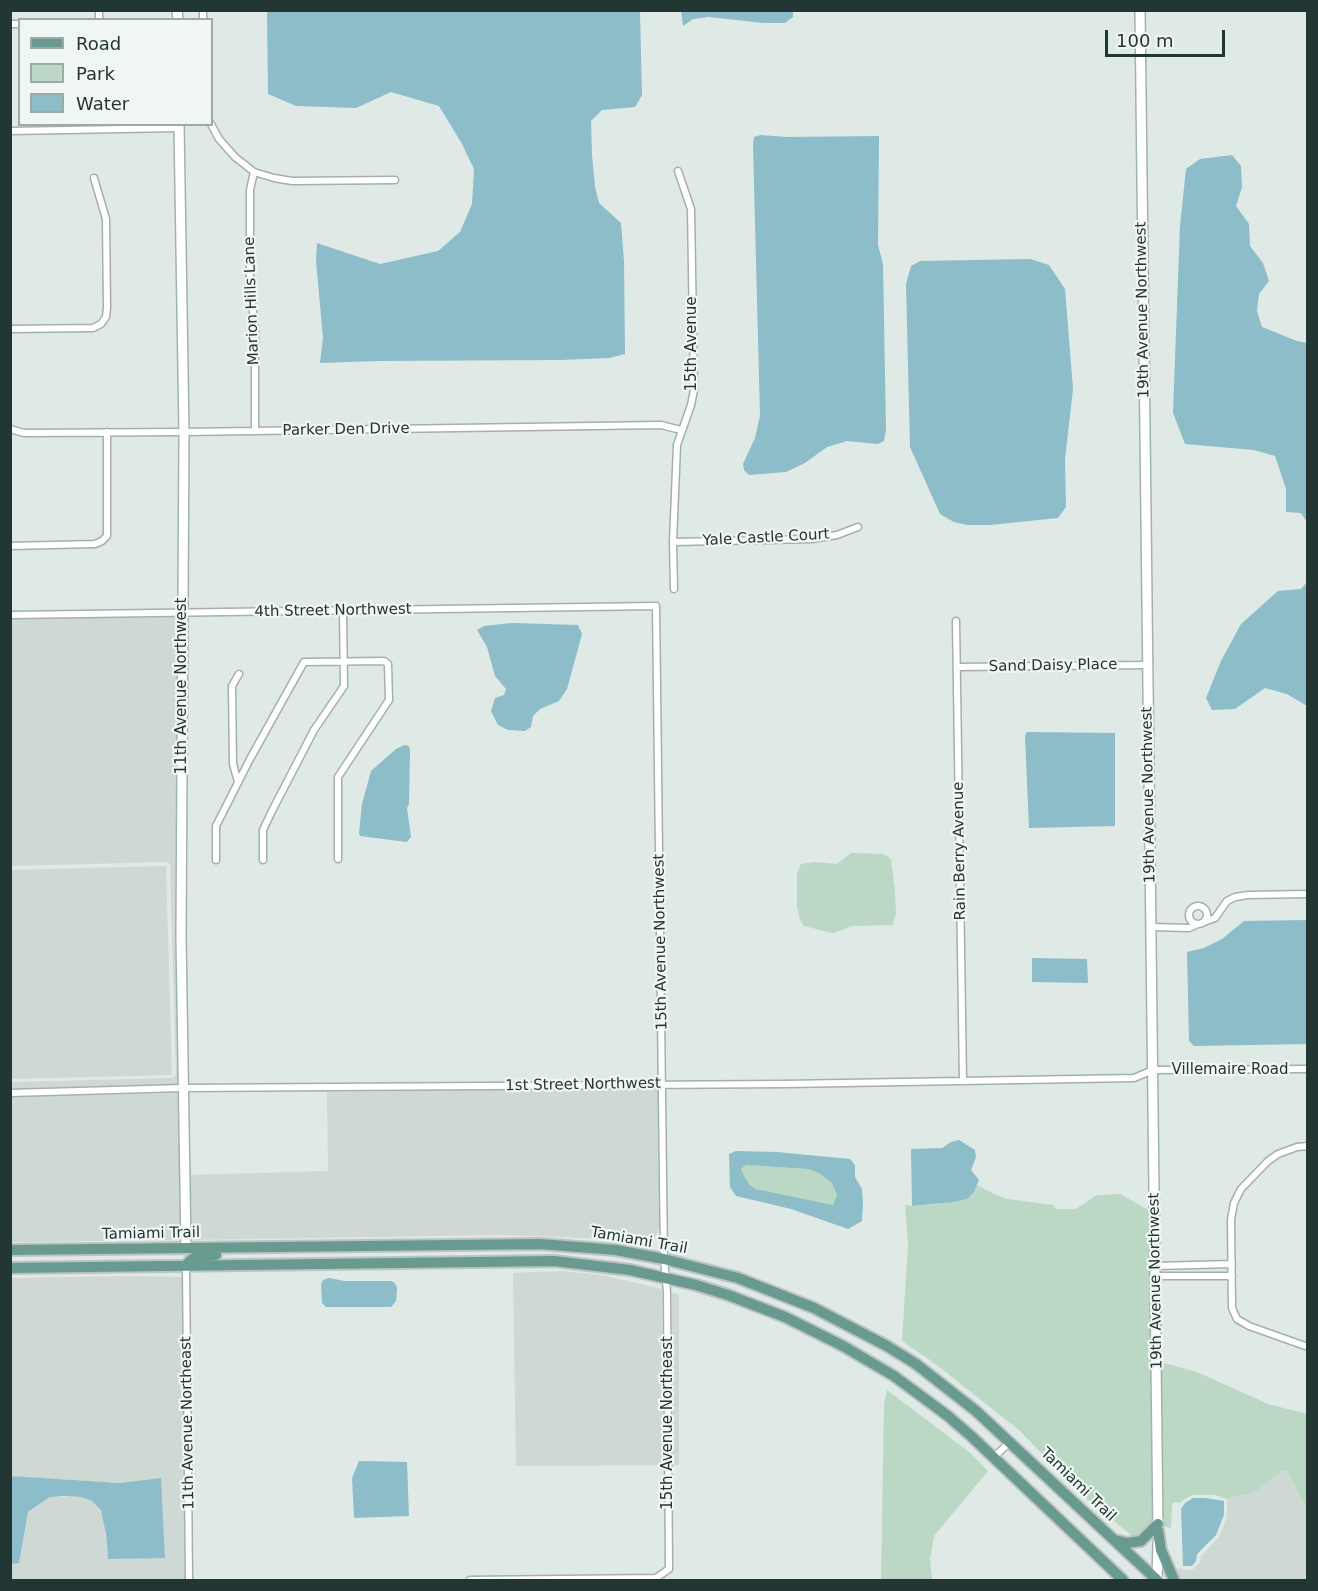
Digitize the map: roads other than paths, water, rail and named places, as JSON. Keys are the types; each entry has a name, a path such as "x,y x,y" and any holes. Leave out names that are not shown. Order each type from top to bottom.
{"main road":[{"name":"Tamiami Trail","path":"10,1250 478,1243 580,1246 664,1259 738,1278 774,1290 853,1327 887,1346 948,1388 1010,1442 1157,1580"},
{"path":"477,1261 478,1243"},
{"path":"373,1245 373,1262"},
{"path":"165,1265 172,1258 181,1256 186,1248"},
{"path":"186,1265 194,1258 219,1255 229,1248"},
{"name":"Tamiami Trail","path":"10,1268 544,1261 591,1264 665,1277 707,1288 785,1317 843,1346 894,1376 948,1416 994,1457 1120,1579"},
{"path":"1113,1539 1126,1543 1141,1541 1158,1527"},
{"path":"1158,1527 1161,1550 1174,1581"}],"street":[{"name":"19th Avenue Northwest","path":"1140,10 1156,1266 1157,1580"},
{"path":"10,131 179,126"},
{"name":"11th Avenue Northwest","path":"179,126 184,432 181,937 186,1248"},
{"path":"212,126 219,139 235,157 254,172 274,178 292,181 395,180"},
{"name":"15th Avenue","path":"674,589 673,542 677,445 694,390 691,209 678,171"},
{"name":"Marion Hills Lane","path":"254,172 250,190 250,282 255,331 255,431"},
{"path":"10,329 93,328 101,324 106,317 106,219 94,178"},
{"name":"Parker Den Drive","path":"10,429 24,433 661,425 681,430"},
{"path":"10,546 102,542 107,536 108,524 107,432"},
{"name":"Yale Castle Court","path":"673,542 812,539 837,535 858,527"},
{"name":"4th Street Northwest","path":"10,615 656,606"},
{"name":"15th Avenue Northwest","path":"656,606 665,1277"},
{"path":"263,860 263,830 308,741 344,686 343,611"},
{"name":"Rain Berry Avenue","path":"956,621 963,1081"},
{"path":"216,860 216,826 304,662 384,661 388,664 389,700 338,777 339,859"},
{"name":"Sand Daisy Place","path":"957,667 1148,665"},
{"path":"238,783 233,764 232,686 239,674"},
{"path":"1151,927 1189,928 1215,918 1227,901 1248,895 1308,894"},
{"path":"1178,927 1194,907 1220,909"},
{"path":"1201,923 1207,917 1204,909"},
{"path":"1189,916 1191,921 1201,923"},
{"name":"Villemaire Road","path":"1153,1070 1308,1069"},
{"name":"1st Street Northwest","path":"10,1093 183,1088 1134,1078 1153,1070"},
{"path":"1308,1146 1297,1147 1278,1154 1241,1189 1233,1203 1231,1219 1232,1308 1237,1319 1249,1326 1308,1347"},
{"path":"1156,1266 1232,1264"},
{"name":"11th Avenue Northeast","path":"186,1265 189,1581"},
{"path":"1190,1265 1190,1276"},
{"path":"1156,1276 1232,1276"},
{"name":"15th Avenue Northeast","path":"471,1581 656,1578 669,1569 665,1277"},
{"path":"994,1457 1010,1442"}],"water":[{"path":"681,10 793,11 793,17 785,23 763,23 709,17 693,19 683,26"},
{"path":"267,11 640,11 642,95 635,107 602,110 591,121 595,187 599,203 621,223 624,261 625,354 609,358 561,360 320,363 323,338 316,261 317,243 380,264 438,251 460,232 472,204 474,169 439,106 391,92 356,108 296,106 268,94"},
{"path":"761,135 879,136 878,245 883,264 886,430 884,441 878,444 847,441 827,447 805,463 786,472 749,475 744,470 743,464 755,438 760,416 753,145 754,137"},
{"path":"1232,155 1241,166 1242,187 1236,206 1249,224 1250,246 1263,263 1269,281 1259,294 1257,311 1262,327 1307,343 1307,522 1301,513 1286,512 1286,489 1275,456 1254,450 1185,444 1173,413 1180,226 1186,169 1200,159"},
{"path":"1030,259 1049,265 1065,289 1073,389 1065,459 1066,507 1058,518 990,525 967,525 954,522 940,514 910,447 906,284 911,266 920,261"},
{"path":"1307,582 1307,706 1287,694 1265,688 1235,709 1212,710 1206,698 1221,661 1241,624 1278,591 1301,589"},
{"path":"512,623 578,625 582,634 567,689 559,701 540,709 533,716 531,727 525,731 508,730 498,725 491,711 495,698 504,695 506,689 495,676 487,647 477,630 484,626"},
{"path":"1027,732 1115,733 1115,826 1029,828 1025,736"},
{"path":"405,745 409,746 410,750 407,808 411,837 407,842 360,836 362,804 371,771 396,749"},
{"path":"1307,920 1307,1044 1194,1046 1189,1041 1187,952 1204,948 1222,939 1244,921"},
{"path":"1032,958 1087,959 1088,983 1032,982"},
{"path":"959,1140 975,1150 976,1157 971,1170 979,1180 974,1192 967,1199 954,1202 912,1206 911,1149 942,1148"},
{"path":"736,1151 777,1152 850,1159 855,1165 855,1177 862,1189 862,1221 848,1229 791,1209 736,1196 730,1187 729,1154","holes":["746,1165 808,1169 819,1173 832,1183 837,1195 833,1205 756,1189 750,1185 741,1169"]},
{"path":"329,1278 344,1281 391,1281 397,1288 396,1301 391,1307 326,1307 322,1303 321,1284 323,1280"},
{"path":"359,1461 407,1462 409,1516 354,1518 352,1478"},
{"path":"10,1476 120,1483 161,1478 165,1558 108,1559 101,1510 92,1501 81,1497 64,1496 50,1497 28,1512 19,1563 11,1564"},
{"path":"1193,1498 1224,1501 1224,1515 1216,1535 1197,1554 1192,1566 1183,1566 1181,1509"}]}
